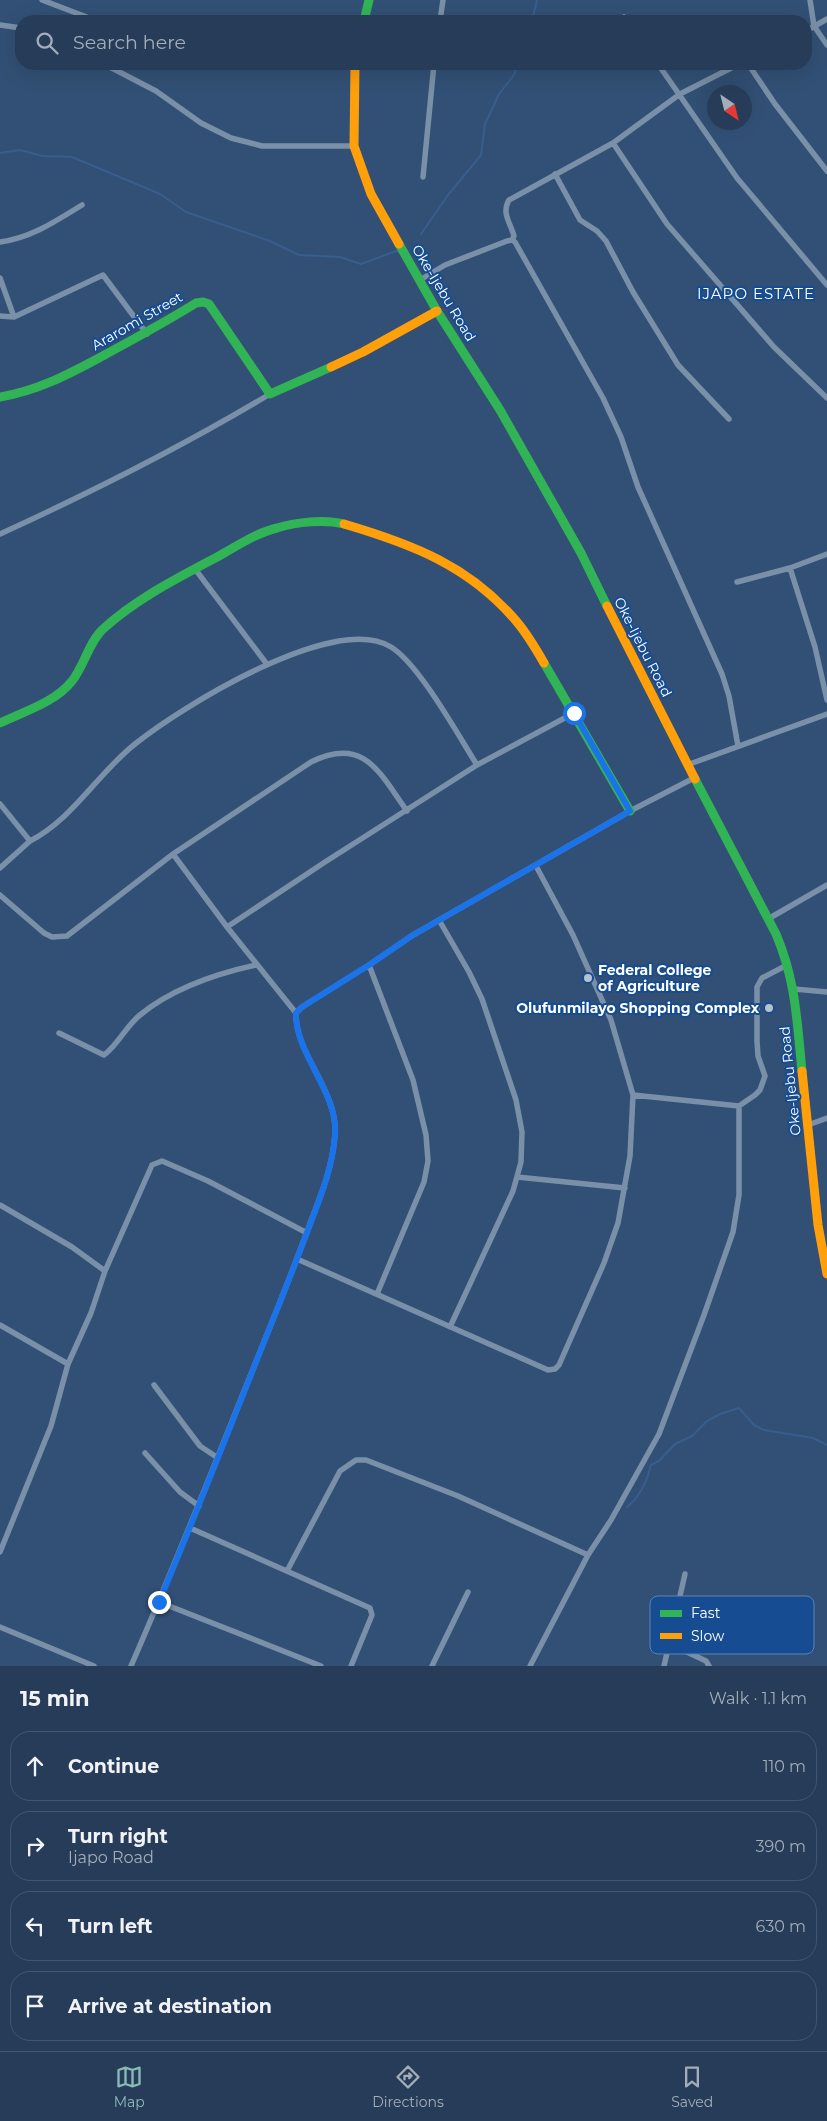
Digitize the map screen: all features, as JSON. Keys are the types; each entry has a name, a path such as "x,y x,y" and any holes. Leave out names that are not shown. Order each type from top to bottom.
{"street":[{"path":"42,0 81,15"},
{"path":"365,15 369,0"},
{"path":"436,0 443,1 441,15"},
{"path":"810,0 814,26 827,45"},
{"path":"814,26 827,19"},
{"path":"0,25 15,27"},
{"path":"116,70 156,91 201,123 231,138 262,146 354,146"},
{"name":"Oke-Ijebu Road","path":"355,70 354,146 371,194 437,311 500,410 581,553 687,765 768,919 787,964 794,988 808,1124 827,1274"},
{"path":"423,177 433,70"},
{"path":"662,70 737,178 827,285"},
{"path":"512,240 514,236 512,228 506,216 509,200 613,143 680,94 727,70"},
{"path":"752,70 774,104 827,171"},
{"path":"613,143 668,224 774,347 827,398"},
{"path":"555,174 580,220 597,231 606,241 633,292 678,364 729,419"},
{"path":"0,242 32,234 82,205"},
{"path":"420,280 445,265 512,240"},
{"path":"512,240 515,242 603,398 621,437 641,495 722,674 729,696 738,746"},
{"path":"0,316 14,316 103,274 147,334"},
{"path":"0,278 14,316"},
{"name":"Araromi Street","path":"0,397 26,393 64,377 147,334 196,303 203,302 209,304 270,394"},
{"path":"0,534 104,484 226,420 270,394 363,352 437,311"},
{"path":"0,722 45,701 63,690 72,680 101,631 114,618 163,586 253,537 275,528 298,523 336,522 392,538 459,569 500,603 518,623 544,662 630,811"},
{"path":"737,582 790,568 827,554"},
{"path":"790,568 815,647 827,700"},
{"path":"196,569 266,663"},
{"path":"0,868 30,841 53,827 110,766 134,744 166,720 266,663 316,646 342,640 374,639 392,647 420,677 477,765"},
{"path":"228,927 325,862 477,765 574,713"},
{"path":"687,765 827,714"},
{"path":"0,895 44,933 52,937 67,936 174,854 311,762 326,754 344,752 356,755 368,762 383,778 407,811"},
{"path":"296,1013 302,1007 413,935 630,811 694,778"},
{"path":"0,804 30,841"},
{"path":"131,1666 199,1506 307,1233 325,1183 332,1157 335,1132 328,1099 296,1029 296,1013 256,965 174,854"},
{"path":"297,1259 548,1370 555,1369 559,1365 604,1263 618,1223 630,1156 633,1095 611,1020 573,935 536,866"},
{"path":"768,919 827,885"},
{"path":"439,920 482,999 516,1100 522,1132 521,1162 513,1191 450,1327"},
{"path":"633,1095 739,1106 760,1090 765,1076 758,1056 756,1041 757,987 762,978 787,964"},
{"path":"59,1033 104,1055 138,1016 152,1006 206,979 256,965"},
{"path":"369,965 413,1080 426,1135 428,1161 424,1182 378,1294"},
{"path":"794,988 827,992"},
{"path":"530,1666 588,1555 612,1520 659,1434 704,1316 733,1232 738,1195 739,1106"},
{"path":"808,1124 827,1118"},
{"path":"0,1552 51,1426 68,1364 97,1298 106,1271 147,1172 152,1164 162,1161 208,1180 307,1233"},
{"path":"517,1177 625,1188"},
{"path":"0,1205 72,1247 106,1271"},
{"path":"0,1325 68,1364"},
{"path":"154,1385 200,1446 218,1458"},
{"path":"145,1453 180,1492 199,1506"},
{"path":"287,1571 340,1470 356,1460 366,1460 458,1496 588,1555"},
{"path":"190,1528 370,1608 372,1615 351,1666"},
{"path":"680,1596 685,1574"},
{"path":"432,1666 468,1592"},
{"path":"159,1602 321,1666"},
{"path":"0,1627 90,1665"},
{"path":"691,1654 706,1661 709,1666"}],"waterway":[{"path":"533,15 537,0"},
{"path":"421,234 448,195 481,155 485,124 499,94 516,70"},
{"path":"0,153 20,150 43,156 72,157 160,194 186,212 270,241 299,255 340,257 361,264 399,250"},
{"path":"627,1507 643,1488 651,1465 659,1461 675,1444 692,1436 707,1421 720,1414 739,1408 754,1425 764,1430 813,1438 827,1445"}],"traffic: fast":[{"path":"365,15 369,0"},
{"path":"399,244 437,311 500,410 581,553 607,606"},
{"path":"0,397 27,391 63,376 136,338 196,303 203,302 209,304 270,394 331,367"},
{"path":"0,723 39,706 57,695 72,681 98,634 116,618 158,589 269,530 310,522 336,522 344,524"},
{"path":"544,663 630,811"},
{"path":"695,779 776,934 783,951 795,1002 802,1071"}],"traffic: slow":[{"path":"355,70 354,146 371,194 399,244"},
{"path":"331,367 363,352 437,311"},
{"path":"344,524 416,549 460,572 480,586 517,622 544,663"},
{"path":"607,606 695,779"},
{"path":"802,1071 818,1225 827,1274"}],"place":[{"name":"Federal College of Agriculture","path":"588,978"},
{"name":"Olufunmilayo Shopping Complex","path":"769,1008"}],"district":[{"name":"IJAPO ESTATE","path":"756,293"}],"route":[{"path":"159,1602 297,1259 325,1183 332,1157 335,1132 332,1114 321,1080 296,1029 296,1013 302,1007 413,935 630,811 574,713"}]}
